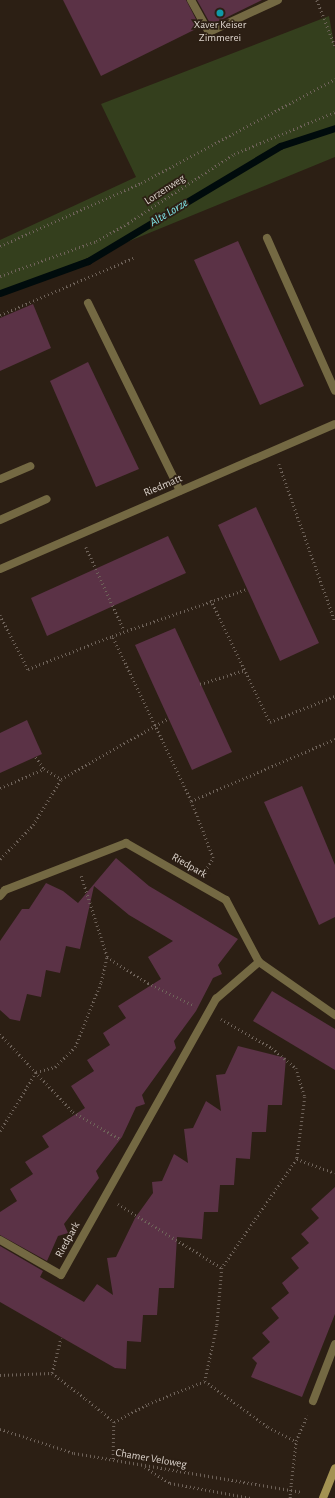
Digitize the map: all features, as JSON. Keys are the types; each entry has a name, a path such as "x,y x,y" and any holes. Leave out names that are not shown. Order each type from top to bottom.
{"street":[{"path":"191,0 209,32 278,0"},
{"path":"267,238 335,391"},
{"path":"88,303 180,491"},
{"name":"Riedmatt","path":"0,569 335,424"},
{"path":"0,479 30,466"},
{"path":"0,520 47,499"},
{"name":"Riedpark","path":"0,896 5,890 126,843 226,900 259,962 335,1015"},
{"name":"Riedpark","path":"0,1240 61,1275 216,999 259,962"},
{"path":"313,1401 335,1344"},
{"path":"323,1498 335,1468"}],"path":[{"path":"317,0 335,46"},
{"name":"Lorzenweg","path":"0,246 141,183 335,79"},
{"name":"Lorzenweg","path":"0,276 96,241 128,223 234,154 335,112"},
{"path":"0,315 133,258"},
{"path":"274,450 335,622"},
{"path":"80,534 124,630"},
{"path":"0,615 28,669 124,630 247,589"},
{"path":"211,600 270,722 335,696"},
{"path":"112,636 154,728 191,802 213,858 198,884"},
{"path":"200,684 245,670"},
{"path":"0,859 33,824 61,779 154,728 168,718"},
{"path":"191,802 335,739"},
{"path":"36,757 44,769 61,779"},
{"path":"0,788 44,769"},
{"path":"0,1131 36,1072 54,1067 75,1047 101,982 107,957 76,862"},
{"path":"107,957 148,983 208,1012 272,1048 296,1068 305,1097 297,1159 222,1268 217,1326 205,1381"},
{"path":"0,1034 73,1112 133,1146"},
{"path":"297,1159 335,1173"},
{"path":"105,1196 222,1268"},
{"path":"52,1373 61,1338"},
{"path":"0,1375 52,1373 114,1422"},
{"path":"114,1422 148,1404 205,1381"},
{"path":"205,1381 268,1427 296,1441"},
{"path":"290,1497 296,1441 313,1401"},
{"path":"112,1461 114,1422"},
{"name":"Chamer Veloweg","path":"0,1429 74,1453 112,1461 302,1492"},
{"path":"143,1466 170,1483 251,1498"}],"green space":[{"path":"329,16 335,49 335,157 0,294 0,240 136,177 101,104"}],"building":[{"path":"63,0 186,0 200,27 101,76"},
{"name":"Xaver Keiser Zimmerei","path":"197,0 262,0 211,25"},
{"path":"238,241 304,386 260,405 194,260"},
{"path":"33,304 51,348 0,371 0,318"},
{"path":"88,362 139,469 96,487 50,381"},
{"path":"256,507 319,643 280,661 218,525"},
{"path":"168,536 186,573 47,636 31,598"},
{"path":"175,628 232,752 192,770 135,645"},
{"path":"27,720 42,754 0,773 0,733"},
{"path":"302,786 335,865 335,917 319,925 264,802"},
{"path":"116,858 149,886 238,939 218,965 222,974 213,978 196,1011 174,1041 176,1048 142,1095 145,1104 136,1107 122,1137 96,1171 99,1178 64,1224 68,1233 58,1236 47,1261 0,1235 0,1212 17,1201 10,1189 33,1174 25,1162 49,1147 42,1136 85,1108 71,1086 94,1071 87,1060 110,1045 103,1033 126,1018 118,1006 161,979 148,957 173,941 129,915 94,886 80,949 66,946 60,973 46,970 41,997 27,994 20,1021 10,1019 0,1010 0,941 22,909 29,909 46,883 63,891 78,903"},
{"path":"272,991 335,1029 335,1070 253,1021"},
{"path":"238,1046 286,1058 282,1105 268,1105 266,1132 252,1132 250,1159 236,1158 234,1185 220,1185 218,1212 204,1212 202,1239 177,1237 174,1288 159,1288 157,1315 143,1315 141,1342 127,1341 126,1369 115,1368 0,1302 0,1246 43,1271 40,1277 84,1302 97,1284 113,1295 107,1258 116,1257 135,1218 153,1193 152,1182 162,1181 174,1154 188,1163 184,1129 193,1128 206,1101 221,1111 216,1075 225,1074"},
{"path":"335,1187 335,1314 302,1397 251,1377 257,1363 252,1358 270,1342 262,1333 279,1318 271,1308 289,1293 282,1283 299,1268 291,1258 309,1243 301,1234 319,1218 311,1209"}],"waterway":[{"name":"Alte Lorze","path":"0,293 88,261 280,146 335,128"}],"place":[{"name":"Xaver Keiser Zimmerei","path":"220,13"}]}
